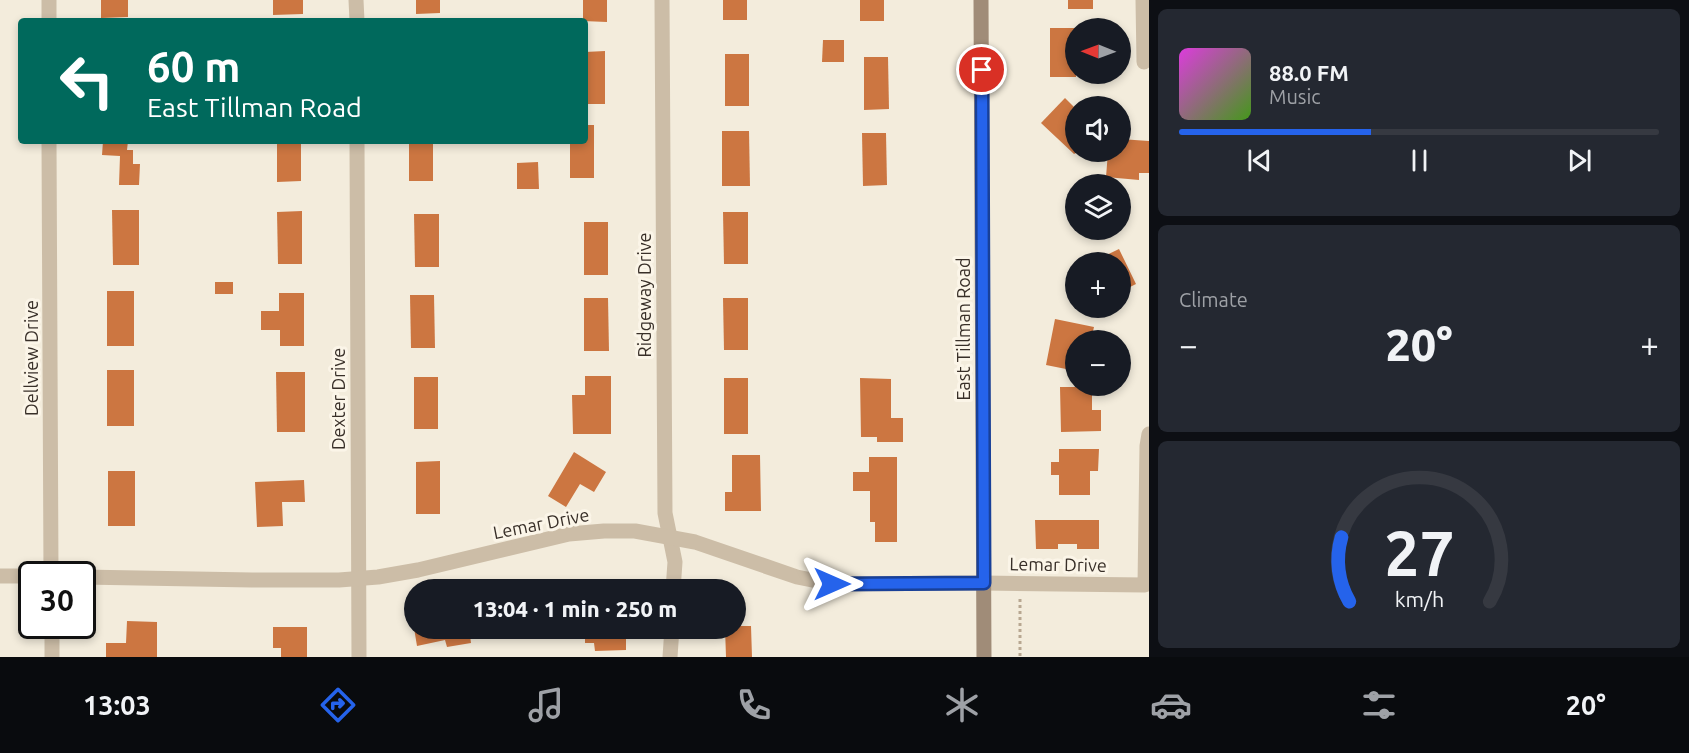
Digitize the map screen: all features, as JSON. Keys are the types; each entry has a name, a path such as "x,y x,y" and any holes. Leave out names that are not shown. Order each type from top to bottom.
{"main road":[{"name":"East Tillman Road","path":"981,0 984,657"}],"street":[{"path":"49,0 49,18"},
{"path":"356,0 357,18"},
{"name":"Ridgeway Drive","path":"662,0 665,513 675,562 674,579"},
{"path":"1143,0 1144,62"},
{"name":"Dellview Drive","path":"49,144 51,561"},
{"name":"Dexter Drive","path":"357,144 359,657"},
{"name":"Lemar Drive","path":"96,577 359,579 418,570 568,534 635,531 718,549 797,577 832,584 1145,585 1149,434"},
{"path":"0,576 18,576"},
{"path":"52,639 52,657"},
{"path":"670,657 671,639"}],"path":[{"path":"1019,584 1020,657"}],"building":[{"path":"101,0 128,0 128,17 101,18"},
{"path":"273,0 303,0 303,14 273,15"},
{"path":"416,0 440,0 440,13 416,14"},
{"path":"583,0 607,0 607,22 588,21 588,18 583,18"},
{"path":"723,0 747,0 747,20 723,20"},
{"path":"860,0 884,0 884,21 860,21"},
{"path":"1068,0 1093,0 1093,9 1068,9"},
{"path":"1050,28 1065,28 1065,77 1050,77"},
{"path":"823,40 844,40 844,62 822,62"},
{"path":"605,51 605,104 588,104 588,52"},
{"path":"725,54 749,54 749,106 725,106"},
{"path":"864,57 888,57 889,109 864,110"},
{"path":"1065,98 1065,146 1041,123"},
{"path":"588,125 594,125 594,178 570,178 570,144 588,144"},
{"path":"722,131 749,131 750,186 722,186"},
{"path":"862,133 886,133 887,185 863,186"},
{"path":"1131,140 1149,141 1149,173 1139,173 1139,180 1131,179 1131,174 1106,174 1107,162 1131,162"},
{"path":"103,144 128,144 127,150 133,150 133,164 140,164 139,185 119,185 120,156 102,155"},
{"path":"277,144 301,144 301,181 277,182"},
{"path":"409,144 433,144 433,181 409,181"},
{"path":"538,162 539,189 517,189 517,163"},
{"path":"112,210 139,210 139,265 113,265"},
{"path":"302,211 302,264 278,264 277,212"},
{"path":"723,212 748,212 748,264 724,264"},
{"path":"414,214 439,214 439,267 415,267"},
{"path":"584,222 608,222 608,275 584,275"},
{"path":"1131,274 1136,284 1131,286"},
{"path":"215,282 233,282 233,294 215,294"},
{"path":"107,291 134,291 134,346 107,346"},
{"path":"279,293 304,293 304,346 280,346 280,330 261,330 261,311 279,311"},
{"path":"410,295 434,295 435,348 411,348"},
{"path":"584,298 608,298 609,351 584,351"},
{"path":"723,298 748,298 748,350 724,350"},
{"path":"1055,319 1094,327 1093,330 1065,330 1065,369 1046,365"},
{"path":"107,370 134,370 134,426 107,426"},
{"path":"276,372 305,372 305,432 277,432"},
{"path":"585,376 611,376 611,434 573,434 572,395 585,395"},
{"path":"414,377 438,377 438,429 414,429"},
{"path":"724,378 748,378 748,434 724,434"},
{"path":"860,378 891,379 891,418 903,418 903,442 877,442 877,437 861,437"},
{"path":"1060,387 1065,387 1065,396 1092,396 1092,410 1101,410 1101,431 1061,432"},
{"path":"1059,449 1099,449 1098,471 1090,471 1090,495 1059,495 1059,475 1051,475 1051,462 1059,462"},
{"path":"574,452 606,472 594,492 580,484 566,507 548,496"},
{"path":"732,455 760,455 761,511 725,511 725,492 732,492"},
{"path":"869,457 897,457 897,542 875,542 875,522 870,522 870,491 853,491 853,472 869,472"},
{"path":"440,461 440,514 416,514 416,462"},
{"path":"108,471 135,471 135,526 108,526"},
{"path":"304,480 305,502 282,502 283,526 257,527 255,482"},
{"path":"1035,520 1099,520 1099,549 1077,549 1077,544 1058,544 1058,549 1036,549"},
{"path":"127,621 157,622 157,657 106,657 106,643 126,643"},
{"path":"746,626 751,626 752,657 726,657 725,639 746,639"},
{"path":"273,627 307,627 307,657 281,657 281,648 273,648"},
{"path":"416,639 470,639 471,643 447,647 445,640 417,646"},
{"path":"585,639 626,639 626,650 595,651 594,643 585,643"}],"route":[{"path":"832,584 984,583 982,70"}]}
